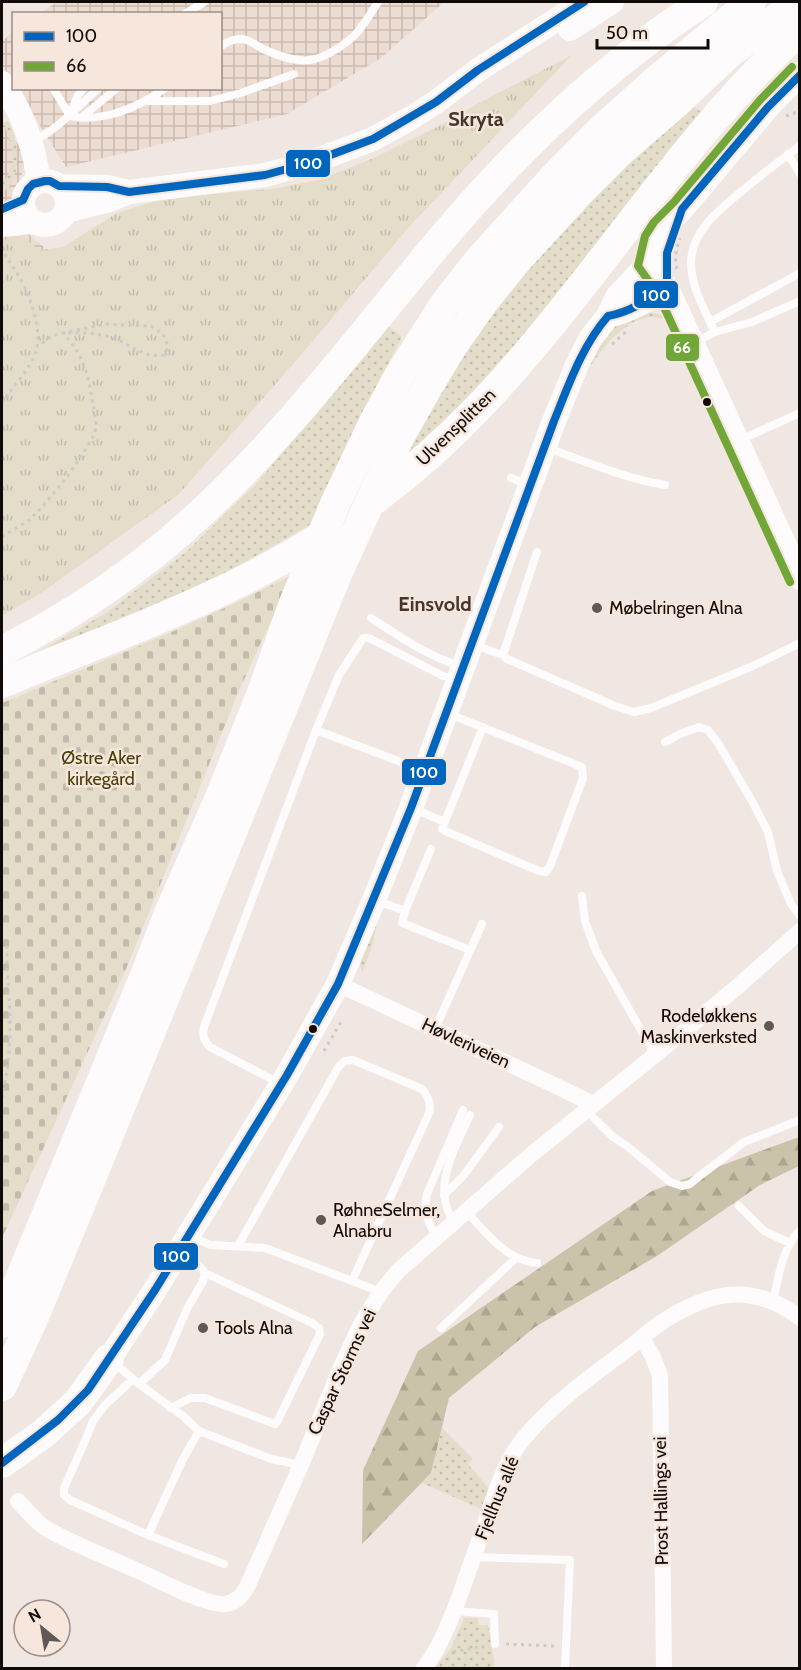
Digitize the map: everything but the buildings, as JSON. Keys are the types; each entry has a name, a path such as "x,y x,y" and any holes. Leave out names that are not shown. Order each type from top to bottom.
{"highway":[{"path":"2,651 77,609 142,563 200,514 266,448 299,411 454,224 542,130 619,63 703,2"},
{"path":"2,1386 46,1287 159,977 170,911 218,802 263,690 294,603 374,422 413,353 444,305 496,239 600,131 658,79 751,2"},
{"path":"2,1323 258,765 359,524 400,435 453,345 484,301 519,258 614,158 728,54 798,2"},
{"name":"Ulvensplitten","path":"2,683 182,609 231,586 291,554 336,526 402,478 446,440 492,393 547,329 666,176 727,102 800,30"},
{"path":"2,1463 71,1409 88,1390 109,1359"}],"street":[{"path":"66,211 109,201 129,192 265,176 309,163 373,139 436,102 478,70 584,2"},
{"path":"436,102 489,78 612,2"},
{"path":"109,1359 184,1244 282,1084 338,984 411,808 446,713 471,644 521,481 544,447 590,339 608,316 617,297 648,264 654,242 662,229 682,209 768,107 800,74"},
{"path":"2,82 16,105 36,161 49,184 67,197 68,204 60,221 49,226 43,226 19,210"},
{"path":"2,225 19,210 28,189 49,184 107,187 129,192"},
{"path":"667,288 667,253 682,209"},
{"path":"648,264 667,288 800,578"},
{"path":"608,316 643,303 667,288"},
{"name":"Caspar Storms vei","path":"18,1501 41,1524 54,1533 178,1590 216,1603 226,1604 242,1596 362,1322 398,1271 532,1154 736,988 800,931"},
{"name":"Høvleriveien","path":"338,984 552,1083 589,1107"},
{"name":"Fjellhus allé","path":"424,1668 432,1658 449,1625 499,1484 511,1458 518,1446 539,1422 576,1388 663,1321 692,1305 725,1295 758,1296 800,1318"},
{"name":"Prost Hallings vei","path":"642,1338 660,1375 664,1668"}],"lane":[{"path":"189,12 204,2"},
{"path":"222,46 228,41 243,39 261,48 300,61 315,59 335,50 355,35 378,2"},
{"path":"147,101 210,101 241,93 294,74"},
{"path":"54,90 70,116 80,118 132,108 162,90"},
{"path":"70,116 78,94 82,90"},
{"path":"31,142 43,137 70,116 97,90"},
{"path":"80,118 115,90"},
{"path":"715,332 695,288 692,268 696,242 707,224 722,207 800,146"},
{"path":"788,154 800,174"},
{"path":"710,322 800,273"},
{"path":"693,343 715,332 752,321 800,301"},
{"path":"737,441 800,413"},
{"path":"544,447 640,481 665,485"},
{"path":"503,655 537,552"},
{"path":"371,618 460,674"},
{"path":"282,1084 210,1047 202,1034 253,894 339,675 363,638 369,638 443,676 460,674"},
{"path":"471,644 503,655 507,659 615,706 634,712 651,708 753,666 800,643"},
{"path":"446,713 483,727 582,767 583,778 546,872 538,871 442,829 483,727"},
{"path":"665,742 699,727 708,730 718,743 768,832 777,871 791,904 800,916"},
{"path":"316,730 424,769"},
{"path":"411,808 445,822"},
{"path":"431,849 402,922 470,950"},
{"path":"582,896 585,921 596,951 655,1055"},
{"path":"374,900 405,911"},
{"path":"435,1029 482,924"},
{"path":"238,1246 339,1066 345,1061 353,1060 422,1089 430,1102 430,1111 352,1281"},
{"path":"589,1107 613,1137 627,1146 661,1176 682,1186 690,1184 744,1142 800,1120"},
{"path":"436,1237 426,1214 427,1194 467,1112 445,1180 446,1207 516,1258 537,1263"},
{"path":"444,1195 464,1175 499,1128"},
{"path":"739,1206 764,1232 794,1240"},
{"path":"773,1303 784,1259 800,1230"},
{"path":"184,1244 265,1248 381,1292"},
{"path":"170,1408 191,1398 205,1398 275,1424 320,1334 319,1328 312,1323 205,1274 184,1244"},
{"path":"441,1328 516,1258"},
{"path":"205,1274 165,1360 105,1405 93,1421 64,1488 64,1495 70,1500 148,1535 224,1564"},
{"path":"109,1359 199,1431 271,1459 301,1464"},
{"path":"148,1535 183,1459 199,1431"},
{"path":"473,1557 570,1560 565,1668"},
{"path":"454,1611 494,1614 495,1644"}],"path":[{"path":"784,116 800,111"},
{"path":"2,247 21,279 34,310 38,347"},
{"path":"2,402 21,377 38,347 52,336 63,333 106,324 151,326 163,334 168,346 165,355 152,357 116,339 102,335 87,332 63,333"},
{"path":"2,537 29,520 51,497 92,440 96,425 90,385 82,359 75,346 63,333"},
{"path":"2,1098 11,1025 7,943"}],"shaded area":[{"path":"57,2 444,2 381,58 287,114 66,167 18,90 222,90 222,12 42,12"},
{"path":"12,33 12,82 2,64 2,41"},
{"path":"2,120 27,158 8,216 56,258 2,303"}],"green space":[{"path":"572,55 409,227 179,494 44,591 2,616 2,284 6,279 2,273 2,242 16,233 40,250 63,247 117,213 155,201 271,189 319,180 374,158 439,126"},
{"path":"693,105 702,113 489,377 401,462 466,348 539,254 612,179"},
{"path":"8,121 16,143 17,161 14,176 2,195 2,184 13,162 12,148 4,123"},
{"path":"650,312 661,315 668,321 652,317 630,324 604,348 585,376 591,354 614,325"},
{"path":"388,326 402,337 357,425 311,524 231,570 140,613 43,649 106,613 187,551 257,483"},
{"name":"Østre Aker kirkegård","path":"292,575 238,693 126,969 2,1238 2,703 165,635"},
{"path":"378,919 373,943 362,973 359,958"},
{"path":"799,1137 799,1166 760,1185 657,1256 535,1327 449,1398 431,1473 362,1544 363,1470 418,1351 652,1191"},
{"path":"442,1428 473,1459 468,1464 489,1489 481,1509 422,1483 431,1474"},
{"path":"464,1618 478,1618 478,1625 488,1625 494,1668 435,1668 451,1648"}],"transit line":[{"name":"100","path":"2,209 23,200 33,184 45,181 59,186 107,187 129,192 265,175 309,163 373,139 436,102 478,70 584,2"},
{"name":"66","path":"790,582 658,294 638,266 645,236 654,222 674,202 760,100 792,67"},
{"name":"100","path":"2,1463 58,1420 88,1390 155,1290 287,1075 338,984 411,808 554,421 583,353 608,316 631,309 667,288 667,253 682,209 768,107 800,75"}],"place":[{"name":"Møbelringen Alna","path":"597,608"},
{"name":"Rodeløkkens Maskinverksted","path":"769,1026"},
{"name":"RøhneSelmer, Alnabru","path":"321,1220"},
{"name":"Tools Alna","path":"203,1328"}],"district":[{"name":"Skryta","path":"476,119"},
{"name":"Einsvold","path":"435,604"}]}
